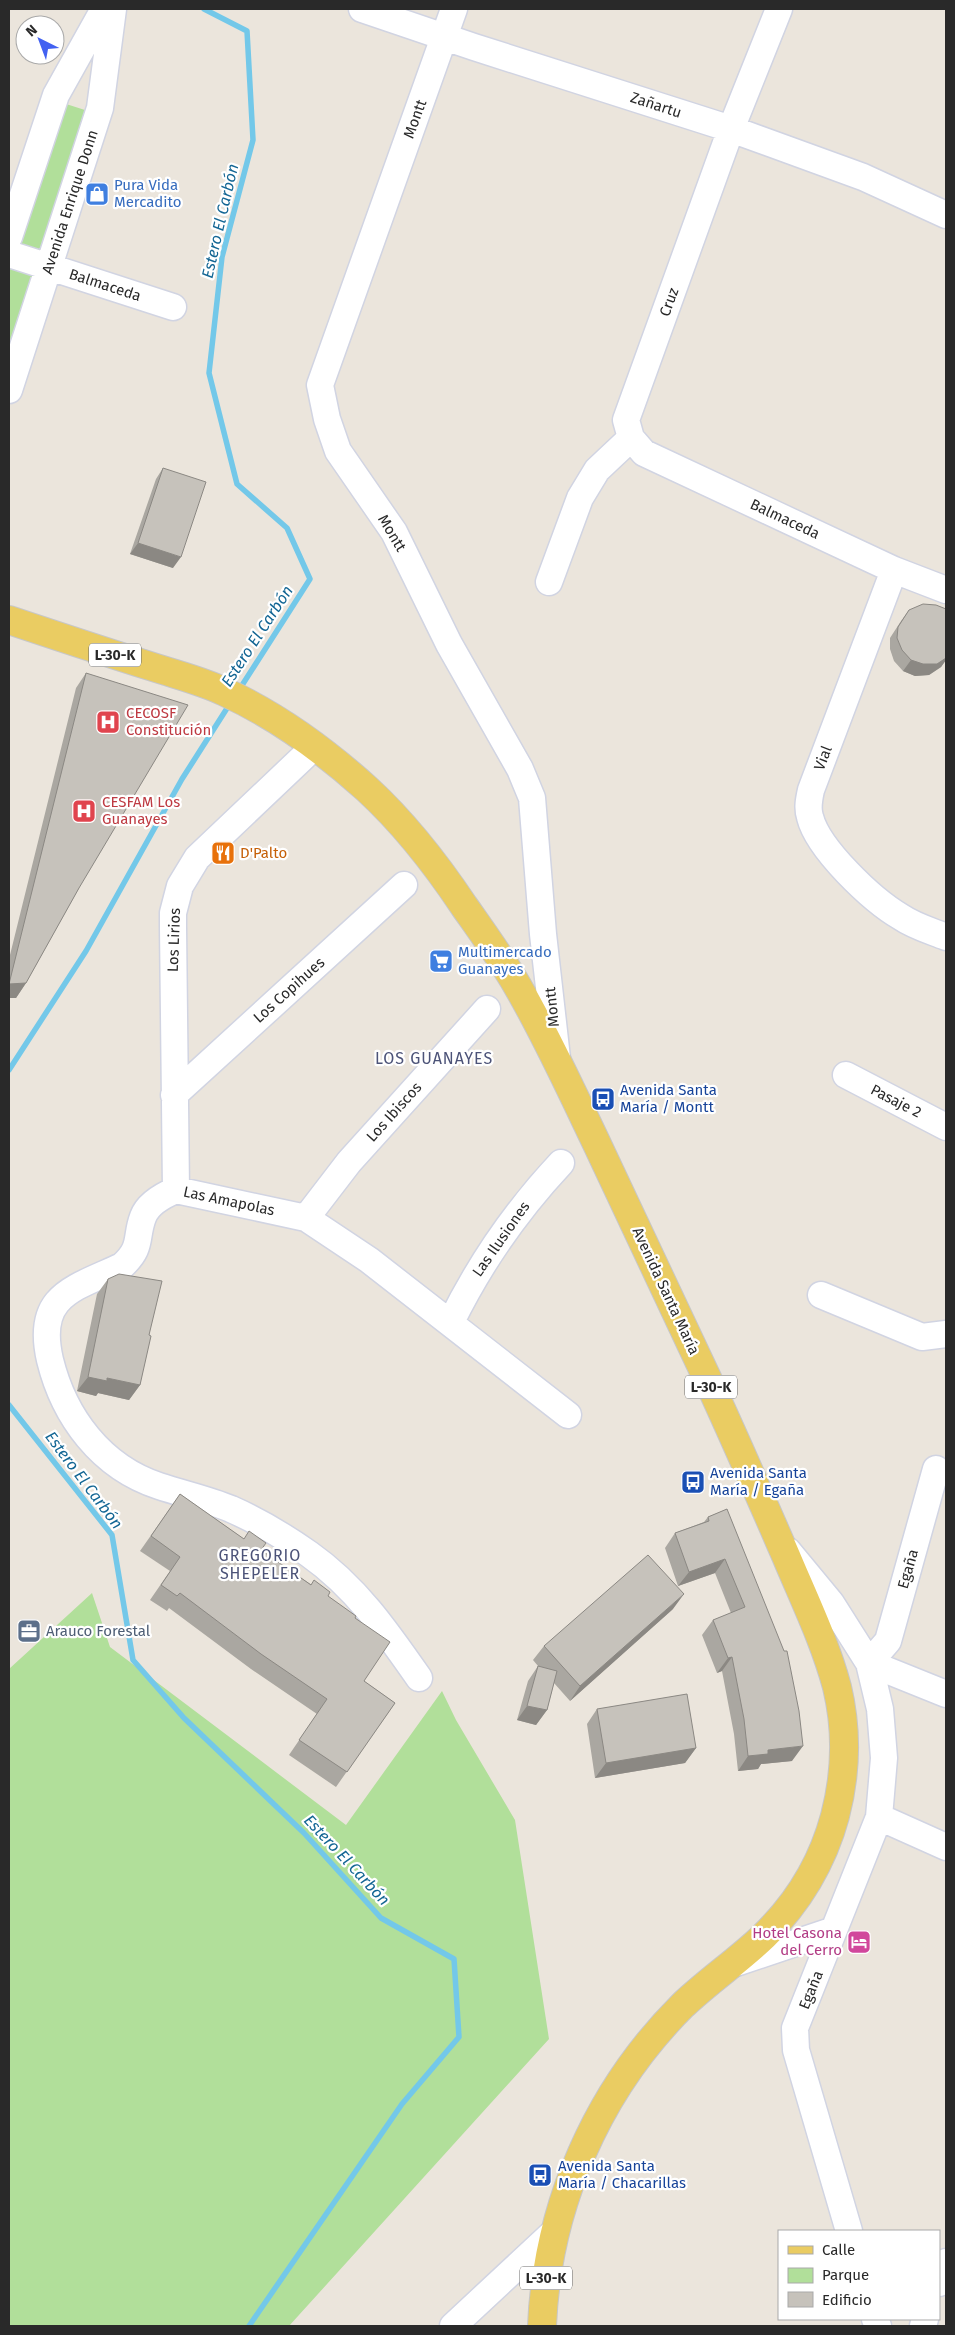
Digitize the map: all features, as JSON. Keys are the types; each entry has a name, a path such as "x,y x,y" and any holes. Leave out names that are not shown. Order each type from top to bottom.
{"main road":[{"name":"Avenida Santa María","path":"9,620 221,690 260,711 315,746 372,793 398,820 439,869 516,983 558,1064 674,1306 815,1622 835,1681 843,1729 843,1777 832,1824 817,1863 794,1902 769,1931 702,1987 666,2024 633,2063 614,2091 582,2151 570,2182 555,2231 547,2270 542,2326"}],"street":[{"path":"9,237 56,95 104,9"},
{"name":"Avenida Enrique Donn","path":"9,390 100,108 113,9"},
{"name":"Zañartu","path":"362,9 444,38 732,130 863,177 946,215"},
{"name":"Montt","path":"454,9 320,385 327,419 338,450 394,532 449,644 520,770 532,798 543,934 558,1064"},
{"name":"Cruz","path":"631,438 626,420 732,130 779,9"},
{"path":"73,66 85,63 91,64 100,70 105,80"},
{"name":"Balmaceda","path":"9,254 173,307"},
{"path":"549,582 580,498 597,470 631,438"},
{"name":"Balmaceda","path":"631,438 644,453 894,570 946,590"},
{"name":"Vial","path":"894,570 811,790 808,807 809,816 817,832 845,870 872,896 903,918 946,937"},
{"name":"Los Lirios","path":"176,1190 173,913 180,886 196,858 315,746"},
{"name":"Los Copihues","path":"174,1095 404,885"},
{"name":"Los Ibiscos","path":"306,1218 349,1162 487,1009"},
{"name":"Pasaje 2","path":"846,1075 946,1126"},
{"name":"Las Ilusiones","path":"450,1322 467,1289 507,1226 561,1164"},
{"name":"Las Amapolas","path":"419,1678 378,1619 352,1591 311,1555 272,1530 230,1509 158,1486 120,1467 90,1441 68,1410 54,1376 46,1342 46,1326 49,1316 61,1297 69,1290 122,1266 137,1247 143,1216 160,1198 176,1190 306,1218 369,1260 568,1415"},
{"path":"821,1295 922,1337 946,1334"},
{"name":"Egaña","path":"869,1663 888,1641 936,1469"},
{"name":"Egaña","path":"779,1540 831,1603 869,1663 880,1709 884,1758 879,1817 795,2028 796,2050 849,2230"},
{"path":"869,1663 946,1694"},
{"path":"879,1817 946,1847"},
{"path":"728,1965 834,1930"},
{"path":"453,2326 555,2231"},
{"path":"940,2280 946,2262"}],"green space":[{"path":"63,103 88,111 9,357 9,272"},
{"path":"92,1593 110,1647 346,1825 442,1691 456,1720 515,1820 549,2039 289,2326 9,2326 9,1669"}],"building":[{"path":"163,468 206,482 181,557 138,543"},
{"path":"923,604 936,605 946,609 946,658 937,664 923,664 911,660 902,650 897,638 898,627 909,610"},
{"name":"CESFAM Los Guanayes","path":"86,673 188,705 79,888 26,983 9,984"},
{"path":"119,1274 162,1281 149,1335 151,1336 140,1385 107,1378 107,1381 88,1377 108,1279"},
{"path":"180,1494 244,1539 249,1531 266,1543 261,1550 311,1585 314,1580 330,1592 328,1596 356,1616 355,1618 390,1642 364,1681 395,1703 347,1772 299,1740 327,1699 261,1654 180,1593 177,1596 161,1585 180,1557 151,1536"},
{"path":"727,1509 784,1651 787,1651 799,1711 803,1746 768,1750 768,1754 748,1756 744,1719 732,1657 728,1658 713,1620 745,1607 725,1559 689,1572 675,1533 709,1521 708,1517"},
{"path":"648,1555 684,1594 580,1686 544,1646"},
{"path":"538,1666 557,1671 547,1710 527,1706"},
{"path":"687,1694 696,1748 606,1763 597,1709"}],"waterway":[{"name":"Estero El Carbón","path":"204,9 247,31 253,140 222,257 209,373 237,484 287,528 310,579 239,690"},
{"name":"Estero El Carbón","path":"9,1070 86,951 182,779 231,702"},
{"name":"Estero El Carbón","path":"9,1405 112,1535 133,1660 184,1718 304,1833 381,1918 454,1959 459,2037 402,2104 249,2326"}],"place":[{"name":"Pura Vida Mercadito","path":"97,194"},
{"name":"CECOSF Constitución","path":"108,722"},
{"name":"CESFAM Los Guanayes","path":"84,811"},
{"name":"D'Palto","path":"223,853"},
{"name":"Multimercado Guanayes","path":"441,961"},
{"name":"Avenida Santa María / Montt","path":"603,1099"},
{"name":"Avenida Santa María / Egaña","path":"693,1482"},
{"name":"Arauco Forestal","path":"29,1631"},
{"name":"Hotel Casona del Cerro","path":"859,1942"},
{"name":"Avenida Santa María / Chacarillas","path":"540,2175"}],"district":[{"name":"LOS GUANAYES","path":"434,1058"},
{"name":"GREGORIO SHEPELER","path":"260,1564"}]}
